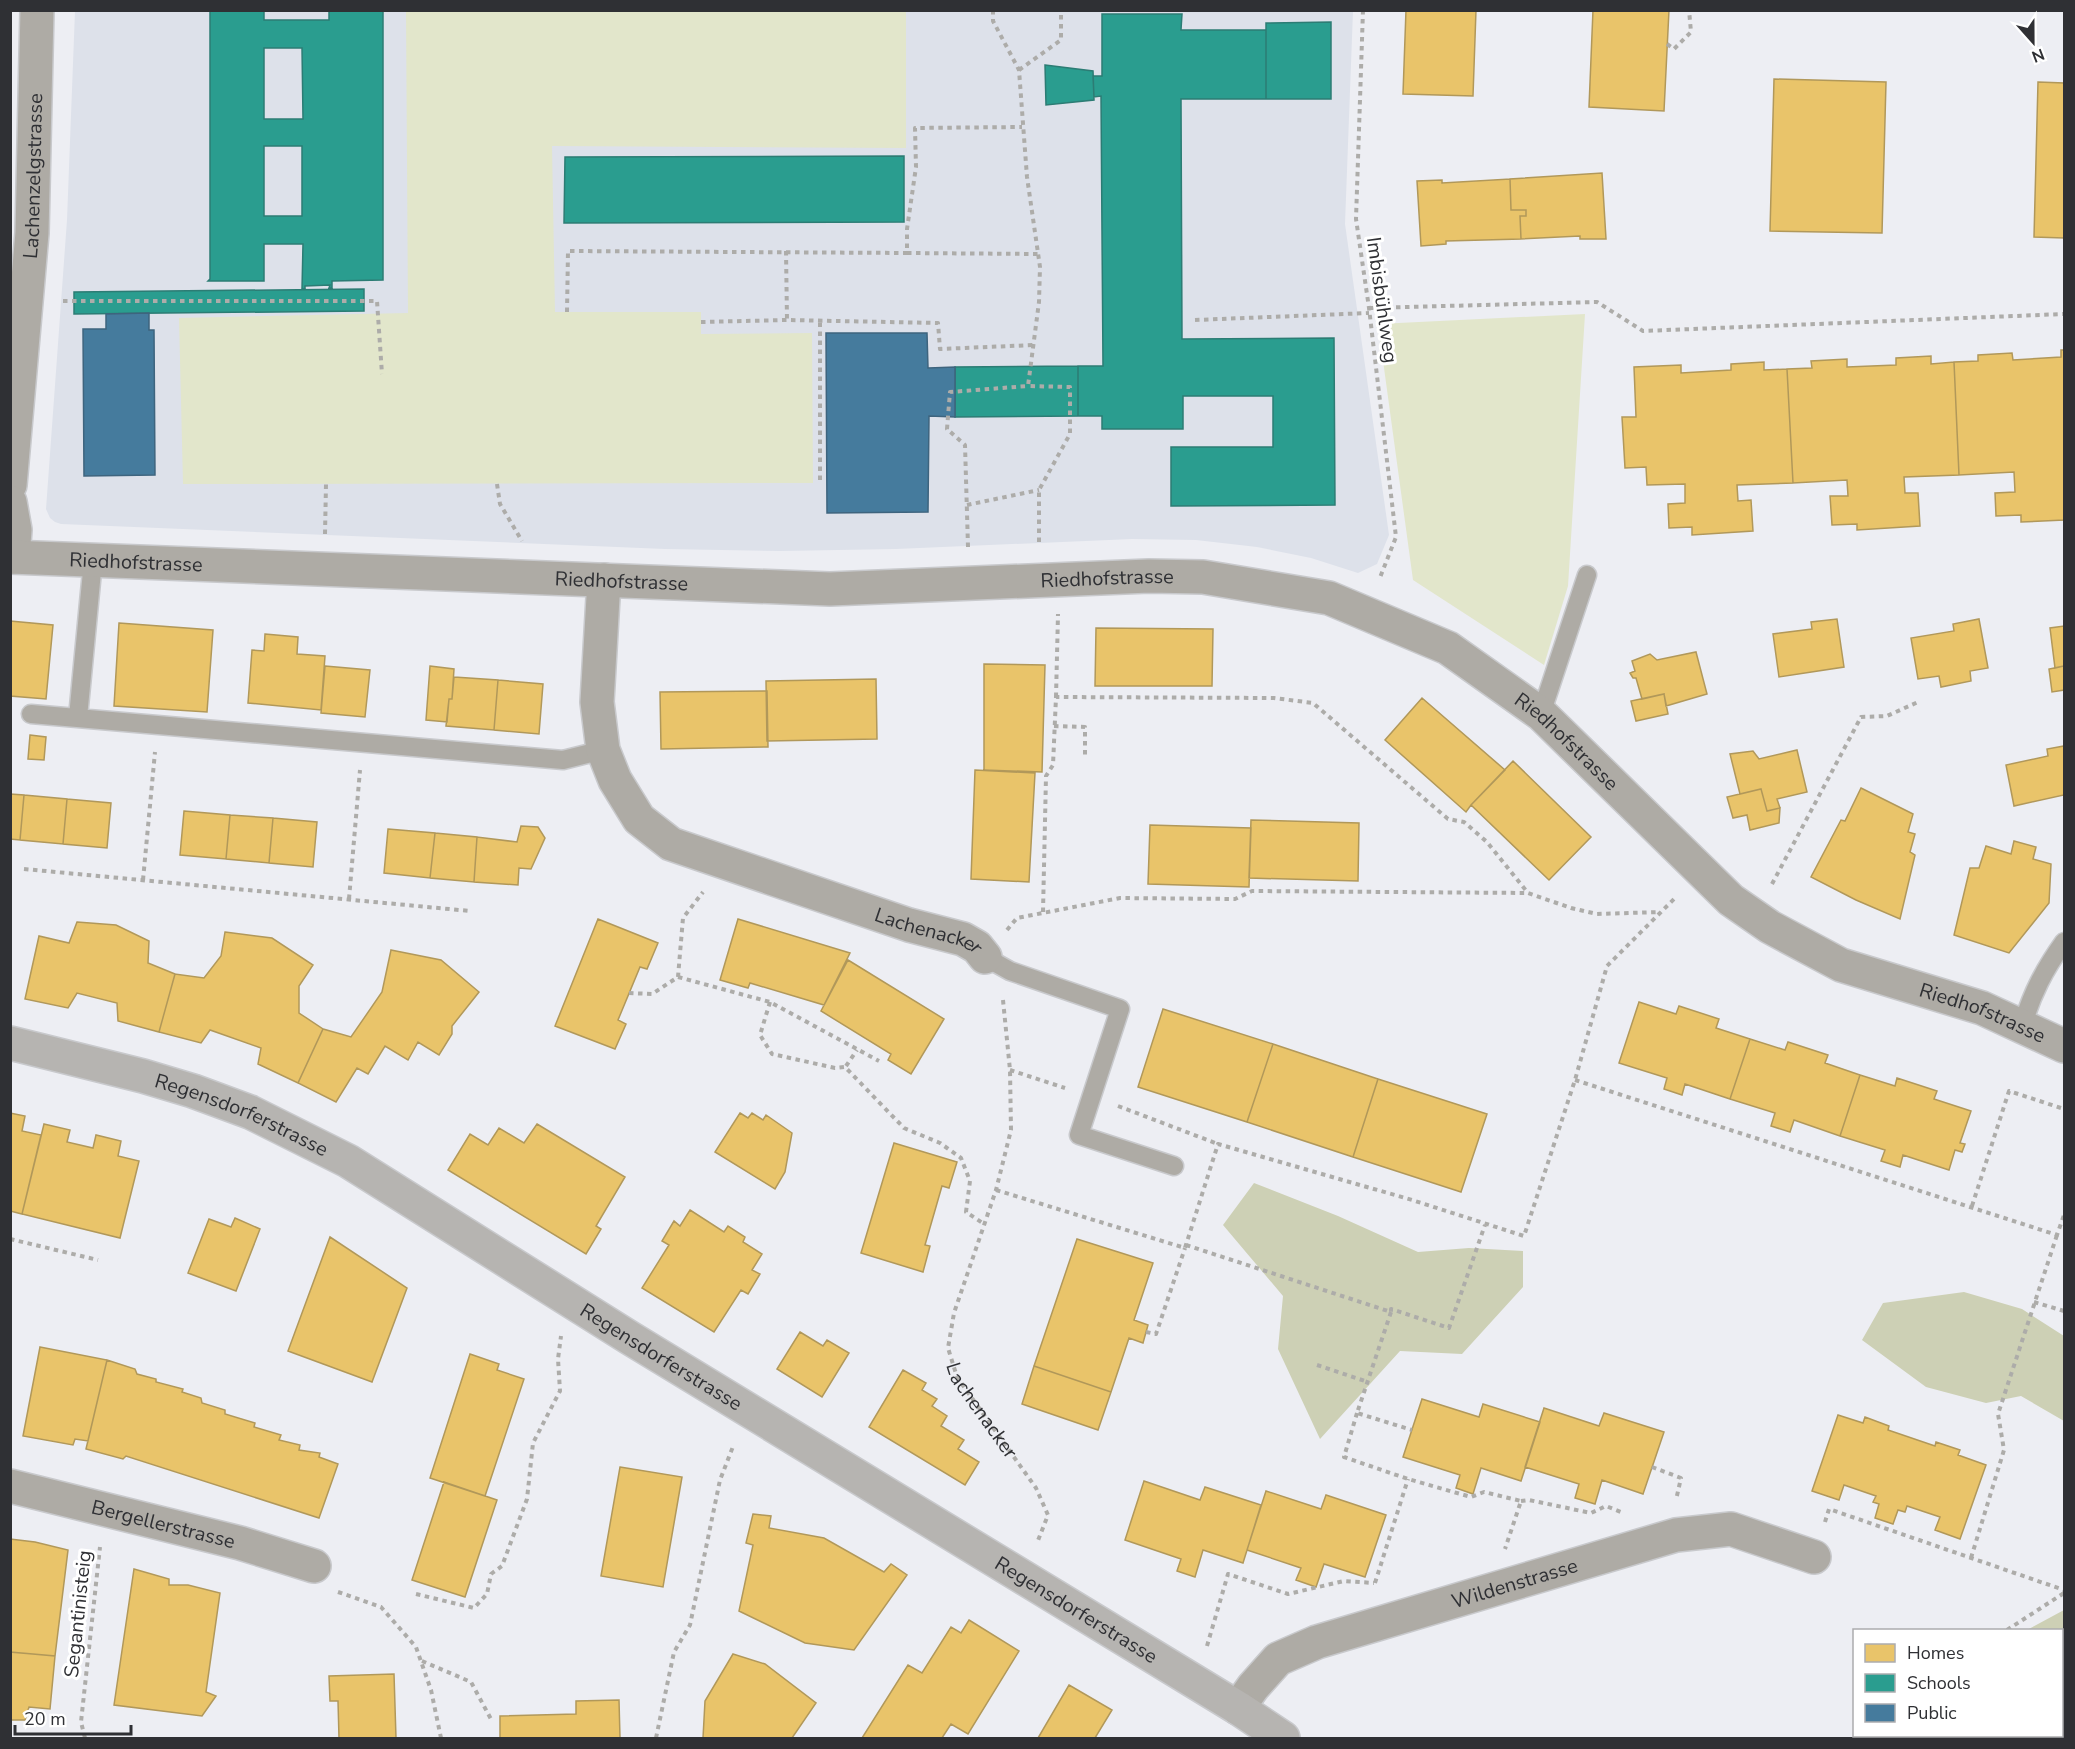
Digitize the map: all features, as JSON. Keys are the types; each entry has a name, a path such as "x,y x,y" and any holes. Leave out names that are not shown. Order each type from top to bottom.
{"street":[{"name":"Lachenzelgstrasse","path":"10,485 32,233 37,10"},
{"path":"10,502 15,531 12,557"},
{"name":"Riedhofstrasse","path":"12,557 830,589 1149,576 1203,577 1329,598 1448,648 1541,714 1731,900 1770,927 1841,965 1982,1008 2064,1047"},
{"name":"Lachenacker","path":"604,580 597,702 598,722 603,750 615,780 639,819 671,844 909,925 963,939 977,947 985,957"},
{"name":"Regensdorferstrasse","path":"10,1043 143,1076 193,1091 250,1112 348,1161 630,1338 1238,1708 1282,1738"},
{"name":"Bergellerstrasse","path":"10,1486 240,1543 322,1577"},
{"name":"Wildenstrasse","path":"1238,1708 1278,1659 1317,1642 1676,1535 1731,1529 1814,1557"}],"lane":[{"path":"78,717 93,561"},
{"path":"1541,714 1587,575"},
{"path":"31,714 563,760 603,750"},
{"path":"2022,1027 2029,1002 2043,972 2064,942"},
{"path":"985,957 1010,971 1120,1009 1079,1135 1174,1166"}],"path":[{"path":"993,10 993,21 1019,70 1022,127 1040,267 1039,302 1028,386"},
{"path":"1019,70 1061,40 1061,10"},
{"name":"Imbisbühlweg","path":"1363,10 1356,219 1396,537 1375,589"},
{"path":"1667,44 1674,49 1691,32 1689,10"},
{"path":"907,253 907,229 915,167 915,128 1022,127"},
{"path":"567,312 568,251 1038,254"},
{"path":"786,251 787,320"},
{"path":"56,301 377,301 382,374"},
{"path":"1195,320 1597,302 1643,331 2064,314"},
{"path":"701,322 820,320 938,323 940,349 1034,345"},
{"path":"819,480 820,320"},
{"path":"969,555 965,445 947,429 950,392 1028,386 1070,387 1070,435 1039,490 1039,552"},
{"path":"325,544 326,484"},
{"path":"497,484 500,504 516,530"},
{"path":"967,505 1039,490"},
{"path":"1043,912 1046,776 1053,765 1059,609"},
{"path":"1056,697 1274,698 1313,703 1448,819 1464,822 1487,842 1528,893"},
{"path":"1772,884 1861,717 1887,716 1918,702"},
{"path":"143,880 157,724"},
{"path":"1054,726 1085,727 1085,757"},
{"path":"349,899 362,743"},
{"path":"678,977 682,918 725,863"},
{"path":"24,868 470,911"},
{"path":"1188,1131 1218,1144 1412,1200 1524,1236 1575,1080 1607,966 1684,888"},
{"path":"985,957 1017,918 1120,898 1234,899 1252,891 1528,893 1571,908 1597,914 1660,912"},
{"name":"Lachenacker","path":"985,957 1004,1002 1010,1070 1011,1130 996,1190 954,1313 948,1348 957,1377 1036,1488 1048,1515 1034,1552"},
{"path":"629,993 652,994 678,977 770,1002 879,1061"},
{"path":"770,1002 760,1035 772,1054 835,1068 845,1067 857,1050"},
{"path":"845,1067 904,1128 940,1143 961,1158 970,1180 966,1212 985,1224"},
{"path":"1010,1070 1037,1079"},
{"path":"1575,1080 2057,1235"},
{"path":"1972,1206 2009,1091 2064,1109"},
{"path":"1146,1332 1156,1334 1218,1144"},
{"path":"996,1190 1186,1246 1391,1312"},
{"path":"1971,1558 2004,1450 1998,1414 2064,1215"},
{"path":"1485,1225 1449,1328 1391,1309 1344,1457 1471,1497 1484,1492 1591,1513 1606,1506 1625,1514"},
{"path":"10,1239 98,1260"},
{"path":"2034,1302 2064,1311"},
{"path":"416,1594 474,1608 487,1594 491,1574 502,1566 527,1499 533,1443 560,1391 558,1359 563,1326"},
{"path":"1317,1365 1368,1382"},
{"path":"1358,1413 1412,1430"},
{"path":"656,1738 674,1652 690,1625 720,1480 735,1442"},
{"path":"1652,1467 1682,1478 1676,1501"},
{"path":"1374,1583 1408,1479"},
{"path":"1506,1546 1521,1501"},
{"path":"1814,1557 1830,1509 2064,1592"},
{"name":"Segantinisteig","path":"85,1738 81,1722 101,1540"},
{"path":"1204,1655 1228,1574 1288,1594 1344,1581 1374,1583 1382,1586"},
{"path":"322,1577 381,1607 416,1647 431,1690 441,1738"},
{"path":"2008,1629 2064,1592"},
{"path":"421,1661 471,1682 492,1721"}],"shaded area":[{"path":"75,11 1353,11 1345,224 1389,535 1377,564 1358,573 1311,558 1257,547 1196,540 1132,539 896,549 780,551 665,549 55,522 50,518 46,509 67,220"},
{"path":"2064,1703 2064,1738 1985,1738 2063,1737"}],"green space":[{"path":"406,11 906,11 906,148 552,146 555,312 701,312 701,334 812,333 813,483 183,484 179,318 408,313"},
{"path":"1585,314 1568,586 1544,665 1413,580 1378,324"},
{"path":"1254,1183 1338,1216 1418,1252 1469,1248 1523,1251 1523,1287 1462,1354 1400,1351 1320,1439 1278,1349 1283,1296 1223,1225"},
{"path":"1964,1292 2022,1309 2064,1336 2064,1421 2021,1396 1986,1403 1926,1387 1862,1340 1883,1303"},
{"path":"2064,1610 2064,1703 2063,1629 2029,1629"}],"building: Homes":[{"path":"1406,10 1476,10 1473,96 1403,94"},
{"path":"1593,10 1669,10 1664,111 1589,107"},
{"path":"1774,79 1886,82 1882,233 1770,231"},
{"path":"2038,82 2064,83 2064,238 2034,237"},
{"path":"1602,173 1606,239 1580,239 1580,236 1521,239 1520,216 1526,216 1526,210 1511,210 1510,179"},
{"path":"1510,179 1511,210 1526,210 1526,216 1520,216 1521,239 1446,241 1446,244 1421,246 1417,181 1442,180 1442,183"},
{"path":"2061,350 2064,350 2064,520 2021,522 2021,515 1996,516 1995,493 2015,492 2014,472 1959,475 1954,362 1978,361 1978,355 2012,353 2013,360 2061,357"},
{"path":"1931,356 1931,364 1954,362 1959,475 1904,477 1905,493 1918,493 1920,526 1857,530 1857,524 1832,525 1830,496 1848,496 1847,480 1793,483 1787,369 1812,368 1811,361 1847,359 1847,367 1896,365 1896,358"},
{"path":"1764,362 1764,370 1787,369 1793,483 1737,485 1738,501 1751,500 1753,531 1692,535 1692,527 1669,528 1668,504 1685,503 1685,484 1647,485 1646,467 1625,468 1622,417 1636,417 1634,367 1681,365 1681,373 1731,370 1731,364"},
{"path":"1837,619 1844,667 1779,677 1773,634 1812,629 1811,622"},
{"path":"1979,619 1988,668 1970,671 1971,681 1941,687 1939,676 1918,679 1911,638 1954,631 1953,624"},
{"path":"10,621 53,625 46,699 10,696"},
{"path":"119,623 213,630 207,712 114,706"},
{"path":"2064,626 2064,666 2055,668 2050,628"},
{"path":"1096,628 1213,629 1212,686 1095,686"},
{"path":"265,634 298,637 297,654 325,656 321,710 248,703 252,650 264,651"},
{"path":"1696,652 1707,694 1666,706 1664,694 1642,699 1636,678 1633,678 1630,673 1635,671 1632,661 1650,654 1657,660"},
{"path":"984,664 1045,665 1042,772 984,770"},
{"path":"325,666 370,670 365,717 321,713"},
{"path":"430,666 454,669 452,699 449,699 447,722 426,720"},
{"path":"2064,666 2064,690 2052,692 2049,669"},
{"path":"454,677 498,680 494,730 446,726"},
{"path":"876,679 877,739 767,741 766,681"},
{"path":"498,680 543,684 539,734 494,730"},
{"path":"767,691 768,747 661,749 660,692"},
{"path":"1664,694 1668,714 1636,721 1631,701"},
{"path":"1422,698 1505,770 1466,812 1385,740"},
{"path":"30,735 46,737 44,760 28,759"},
{"path":"2064,746 2064,795 2014,806 2006,765 2048,756 2047,749"},
{"path":"1797,750 1807,792 1777,799 1780,808 1767,811 1761,789 1740,794 1730,754 1753,751 1759,759"},
{"path":"1513,761 1591,837 1549,880 1471,805"},
{"path":"975,770 1035,773 1029,882 971,879"},
{"path":"1861,788 1913,814 1908,832 1915,834 1910,852 1915,855 1900,919 1811,877 1841,820 1845,821"},
{"path":"1761,789 1767,811 1780,808 1779,823 1750,830 1747,815 1733,818 1727,797"},
{"path":"10,794 24,795 20,840 10,839"},
{"path":"24,795 67,799 63,844 20,840"},
{"path":"67,799 111,803 107,848 63,844"},
{"path":"184,811 230,815 226,859 180,855"},
{"path":"230,815 273,818 269,863 226,859"},
{"path":"273,818 317,822 313,867 269,863"},
{"path":"1251,820 1359,823 1358,881 1249,878"},
{"path":"1150,825 1251,828 1249,887 1148,884"},
{"path":"521,826 538,827 545,838 531,869 519,868 518,885 474,882 477,837 517,842"},
{"path":"388,829 435,833 430,878 384,873"},
{"path":"435,833 477,837 474,882 430,878"},
{"path":"2014,841 2036,847 2033,859 2051,864 2049,903 2009,953 1954,935 1970,868 1979,868 1986,846 2011,854"},
{"path":"598,919 658,943 647,969 640,967 618,1020 626,1024 615,1049 555,1026"},
{"path":"738,919 850,953 824,1005 750,983 748,988 720,980"},
{"path":"77,922 116,925 149,941 148,963 175,974 159,1032 118,1021 117,1003 77,993 68,1008 25,999 39,936 69,943"},
{"path":"225,932 272,938 313,965 299,986 299,1013 323,1029 298,1083 258,1064 261,1048 210,1030 201,1043 159,1032 175,974 204,978 221,956"},
{"path":"391,950 441,960 479,992 452,1026 452,1034 439,1055 418,1042 408,1060 385,1046 368,1074 357,1068 336,1102 298,1083 323,1029 351,1037 382,992"},
{"path":"848,960 944,1019 911,1074 888,1060 891,1054 821,1011"},
{"path":"1639,1002 1676,1014 1679,1006 1719,1019 1716,1028 1750,1039 1730,1099 1685,1084 1682,1095 1664,1089 1667,1078 1619,1063"},
{"path":"1163,1009 1273,1044 1247,1122 1138,1087"},
{"path":"1750,1039 1785,1050 1788,1042 1828,1055 1825,1063 1860,1075 1840,1136 1794,1120 1790,1132 1771,1126 1775,1113 1730,1099"},
{"path":"1273,1044 1378,1079 1353,1157 1247,1122"},
{"path":"1860,1075 1895,1086 1897,1078 1937,1091 1934,1099 1971,1111 1960,1143 1965,1144 1962,1152 1955,1150 1949,1170 1903,1155 1900,1167 1881,1161 1885,1150 1840,1136"},
{"path":"1378,1079 1487,1114 1461,1192 1353,1157"},
{"path":"10,1113 25,1116 22,1131 41,1135 22,1214 10,1211"},
{"path":"740,1113 748,1118 752,1113 763,1120 766,1115 792,1133 785,1172 775,1189 715,1152"},
{"path":"44,1124 70,1130 67,1142 93,1148 96,1135 121,1141 118,1156 139,1161 120,1238 22,1214"},
{"path":"537,1124 625,1177 596,1226 601,1229 586,1254 448,1170 470,1134 488,1145 499,1128 524,1143"},
{"path":"894,1143 957,1162 949,1188 942,1186 925,1245 930,1246 923,1272 861,1253"},
{"path":"690,1210 724,1232 728,1226 745,1237 743,1242 762,1254 752,1270 760,1274 748,1294 741,1290 714,1332 642,1288 669,1245 662,1241 674,1221 680,1226"},
{"path":"235,1218 260,1229 236,1291 188,1273 209,1219 231,1227"},
{"path":"330,1237 407,1288 372,1382 288,1351"},
{"path":"1077,1239 1153,1263 1134,1320 1148,1325 1143,1343 1129,1338 1111,1392 1034,1366"},
{"path":"800,1332 823,1346 827,1340 849,1353 822,1397 777,1369"},
{"path":"40,1347 107,1360 88,1441 75,1439 73,1445 23,1436"},
{"path":"470,1354 499,1364 497,1370 524,1379 485,1496 430,1478"},
{"path":"107,1360 135,1369 137,1374 156,1379 156,1382 183,1389 182,1392 201,1398 202,1403 225,1410 225,1414 255,1423 254,1427 281,1435 279,1440 300,1445 299,1450 320,1453 319,1457 338,1464 319,1518 126,1456 123,1459 86,1449"},
{"path":"1034,1366 1111,1392 1098,1430 1022,1404"},
{"path":"903,1370 926,1383 922,1390 937,1399 932,1406 947,1416 941,1426 964,1440 958,1449 979,1462 965,1485 869,1427"},
{"path":"1422,1399 1479,1417 1483,1404 1540,1422 1521,1481 1481,1468 1473,1494 1456,1488 1460,1475 1403,1457"},
{"path":"1544,1408 1599,1426 1604,1413 1664,1432 1643,1494 1602,1480 1595,1504 1575,1498 1579,1484 1525,1467"},
{"path":"1838,1415 1863,1423 1865,1417 1889,1426 1888,1430 1935,1446 1936,1442 1960,1450 1958,1455 1986,1465 1960,1539 1935,1530 1940,1517 1907,1506 1905,1512 1898,1510 1893,1524 1875,1518 1879,1504 1873,1502 1876,1496 1844,1485 1839,1500 1812,1491"},
{"path":"620,1467 682,1477 663,1587 601,1576"},
{"path":"1144,1481 1200,1500 1205,1487 1261,1505 1243,1563 1203,1550 1195,1577 1177,1571 1181,1559 1125,1540"},
{"path":"444,1482 497,1500 465,1597 412,1580"},
{"path":"1266,1491 1321,1509 1326,1495 1386,1515 1365,1577 1324,1564 1316,1587 1296,1580 1301,1568 1247,1550"},
{"path":"753,1514 771,1516 769,1528 824,1538 884,1572 891,1564 907,1575 854,1650 805,1643 739,1611 753,1545 746,1543"},
{"path":"10,1539 68,1550 55,1656 10,1652"},
{"path":"134,1569 169,1579 169,1585 188,1585 220,1593 206,1692 216,1696 202,1716 114,1705"},
{"path":"969,1620 1019,1651 968,1734 951,1724 942,1738 862,1738 908,1665 922,1673 951,1627 961,1633"},
{"path":"10,1652 55,1656 50,1709 29,1707 25,1720 10,1720"},
{"path":"733,1654 765,1664 816,1703 792,1738 703,1738 705,1701"},
{"path":"394,1674 396,1738 339,1738 338,1701 330,1701 329,1676"},
{"path":"1069,1685 1112,1710 1095,1738 1038,1738"},
{"path":"619,1700 620,1738 500,1738 500,1716 576,1714 576,1701"}],"building: Schools":[{"path":"210,10 264,10 264,20 329,20 329,10 383,10 383,280 332,281 332,288 329,288 330,285 305,286 305,289 302,289 303,244 264,244 264,281 208,281 210,279","holes":["264,48 302,48 303,119 264,119","264,146 302,146 302,216 264,216"]},
{"path":"1102,14 1182,14 1181,30 1266,30 1266,99 1181,99 1182,339 1334,338 1335,505 1171,506 1171,447 1273,447 1273,396 1183,396 1183,429 1102,429 1102,416 1078,416 1078,366 1103,366 1101,96 1094,97 1093,76 1102,76"},
{"path":"1331,22 1331,99 1266,99 1266,23"},
{"path":"1045,65 1093,71 1094,100 1046,105"},
{"path":"904,156 904,222 564,223 565,157"},
{"path":"364,289 364,311 74,314 74,292"},
{"path":"1078,366 1078,416 955,417 955,367"}],"building: Public":[{"path":"149,313 149,330 154,330 155,475 84,476 83,329 106,329 106,314"},
{"path":"826,333 927,333 928,368 955,367 955,417 929,416 928,512 827,513"}]}
